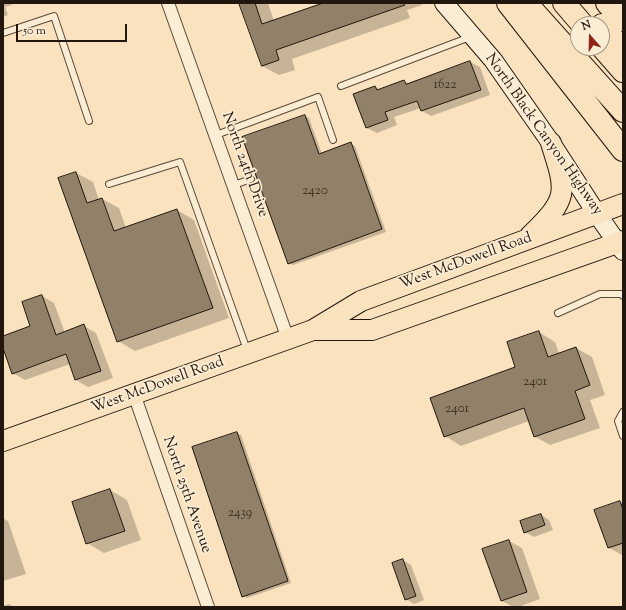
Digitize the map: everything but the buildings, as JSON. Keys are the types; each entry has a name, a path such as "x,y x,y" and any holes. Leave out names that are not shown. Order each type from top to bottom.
{"highway":[{"path":"508,3 623,150"},
{"path":"526,3 623,112"},
{"path":"564,3 575,16"},
{"path":"583,3 594,16"},
{"path":"607,3 623,20"},
{"path":"610,35 623,50"},
{"path":"610,56 623,71"}],"main road":[{"name":"North Black Canyon Highway","path":"444,3 493,60 551,143 597,214 621,245"},
{"path":"526,240 553,213 561,196 561,176 551,143"},
{"name":"West McDowell Road","path":"3,441 313,330 361,301 623,204"},
{"name":"West McDowell Road","path":"313,330 372,330 621,245"}],"street":[{"name":"North 24th Drive","path":"168,3 288,339"},
{"name":"North 25th Avenue","path":"134,394 208,607"}],"lane":[{"path":"3,33 54,16 89,121"},
{"path":"341,86 472,36"},
{"path":"216,135 318,98 333,140"},
{"path":"109,184 180,162 248,353"},
{"path":"234,185 251,179"},
{"path":"558,313 600,294 621,294 623,296"},
{"path":"623,412 618,421 623,436"}]}
